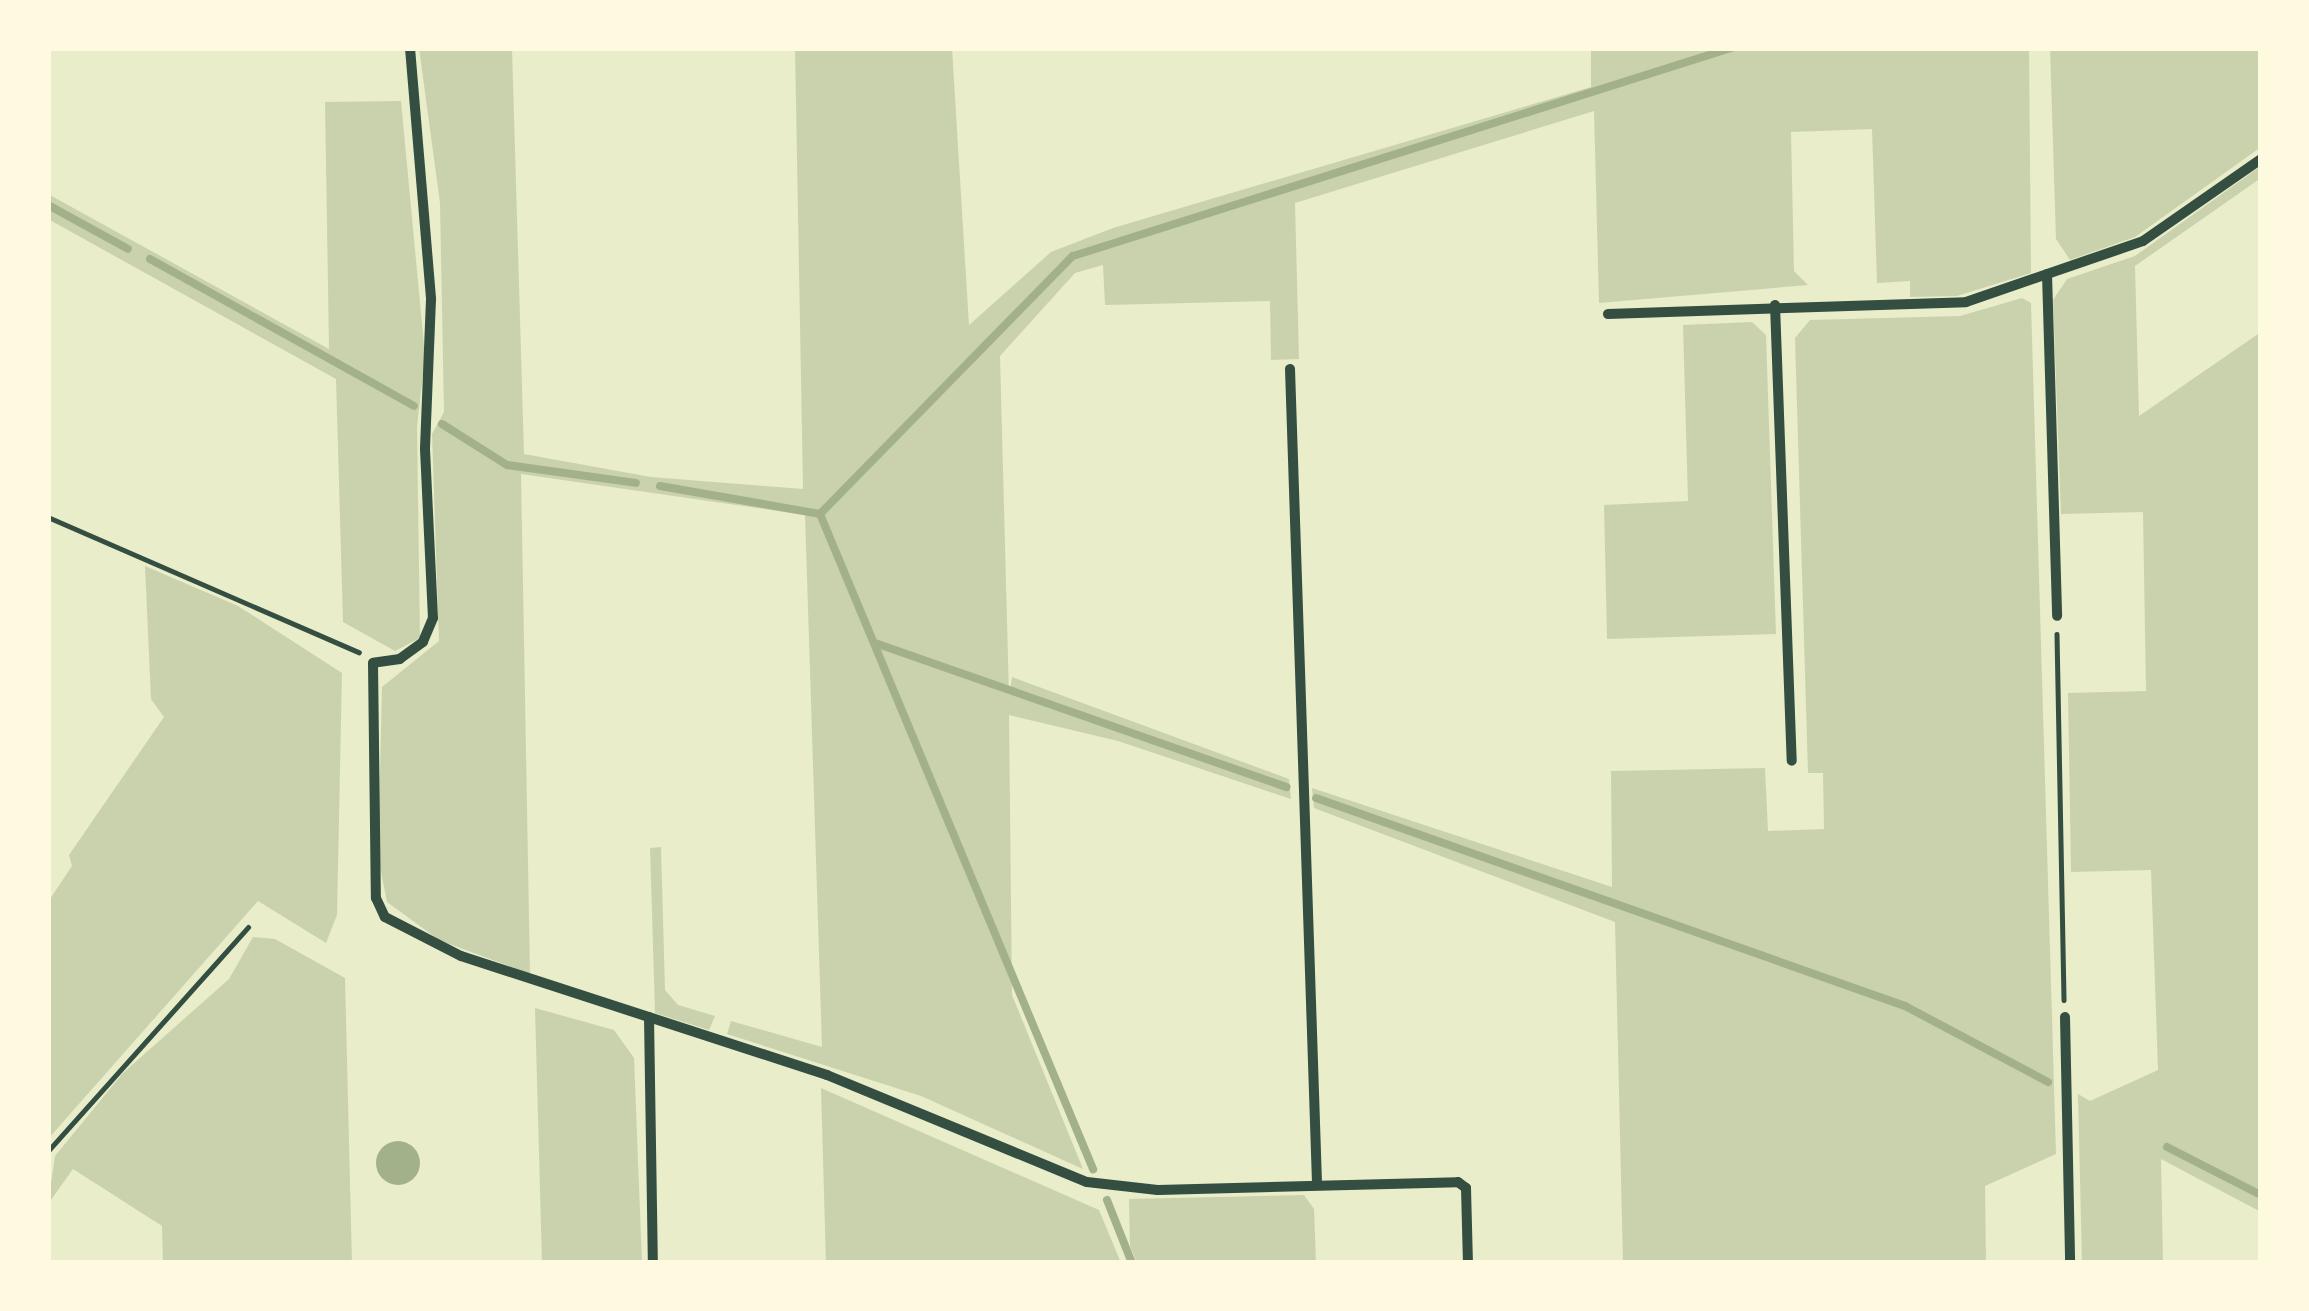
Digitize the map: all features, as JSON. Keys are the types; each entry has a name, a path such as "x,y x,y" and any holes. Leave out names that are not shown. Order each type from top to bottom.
{"street":[{"path":"410,48 430,299 430,630 400,659 373,663 376,898 386,917 461,956 826,1075 1087,1182 1158,1190 1446,1180 1466,1188 1468,1263"},
{"path":"1608,314 1966,302 2143,241 2261,159"},
{"path":"2047,274 2056,616"},
{"path":"1775,305 1792,761"},
{"path":"1290,369 1317,1185"},
{"path":"2065,1017 2070,1263"},
{"path":"649,1018 653,1263"}],"lane":[{"path":"48,1151 248,927"}],"path":[{"path":"48,517 329,636 373,663"},
{"path":"2056,616 2065,1017"}],"shaded area":[{"path":"419,48 512,48 524,454 651,477 803,489 795,48 952,48 969,325 1051,252 1113,228 1591,87 1591,48 2029,48 2031,273 1957,296 1910,297 1910,281 1877,283 1872,129 1791,132 1794,271 1808,285 1599,303 1594,111 1295,203 1299,359 1271,360 1270,301 1105,305 1103,265 1075,273 1000,356 1009,696 1012,677 1289,779 1291,799 1118,741 1009,715 1012,995 1083,1169 921,1096 727,1034 731,1021 822,1047 805,515 521,474 530,974 439,940 387,902 378,857 382,687 439,641 432,434 444,412 440,203"},
{"path":"2050,48 2261,48 2261,147 2135,237 2070,260 2056,239"},
{"path":"401,101 425,356 417,427 420,638 395,651 343,622 336,379 48,219 48,194 329,349 325,102"},
{"path":"2261,166 2261,178 2135,266 2139,416 2261,332 2261,1212 2161,1159 2163,1263 2082,1263 2078,1094 2090,1101 2158,1070 2151,870 2071,872 2068,693 2146,691 2143,512 2061,514 2053,300 2067,279 2135,256"},
{"path":"2022,298 2031,303 2056,1154 1985,1186 1986,1263 1623,1263 1615,922 1314,808 1312,788 1612,887 1611,771 1765,768 1768,831 1824,829 1823,773 1808,773 1795,338 1810,320 1960,316"},
{"path":"1752,322 1766,335 1776,634 1607,639 1604,505 1688,501 1683,325"},
{"path":"145,566 238,606 342,673 337,915 326,943 258,901 48,1139 48,902 72,866 69,855 164,717 151,699"},
{"path":"661,847 665,990 678,1005 715,1016 709,1030 655,1013 650,848"},
{"path":"253,937 275,939 345,978 352,1263 163,1263 162,1226 73,1169 48,1204 55,1156 123,1073 229,979"},
{"path":"535,1008 614,1030 634,1058 642,1263 542,1263"},
{"path":"821,1088 1099,1210 1121,1263 826,1263"},
{"path":"398,1141 414,1147 420,1163 414,1179 398,1185 382,1179 376,1163 382,1147"},
{"path":"1304,1195 1314,1209 1316,1263 1137,1263 1130,1246 1129,1199"}],"waterway":[{"path":"660,486 820,514 1073,256 1731,48"},
{"path":"48,205 128,249"},
{"path":"150,259 414,406"},
{"path":"442,424 507,465 636,483"},
{"path":"820,514 1093,1169"},
{"path":"875,643 1287,787"},
{"path":"1316,798 1905,1006 2048,1082"},
{"path":"2167,1147 2261,1195"},
{"path":"1107,1200 1132,1263"}]}
